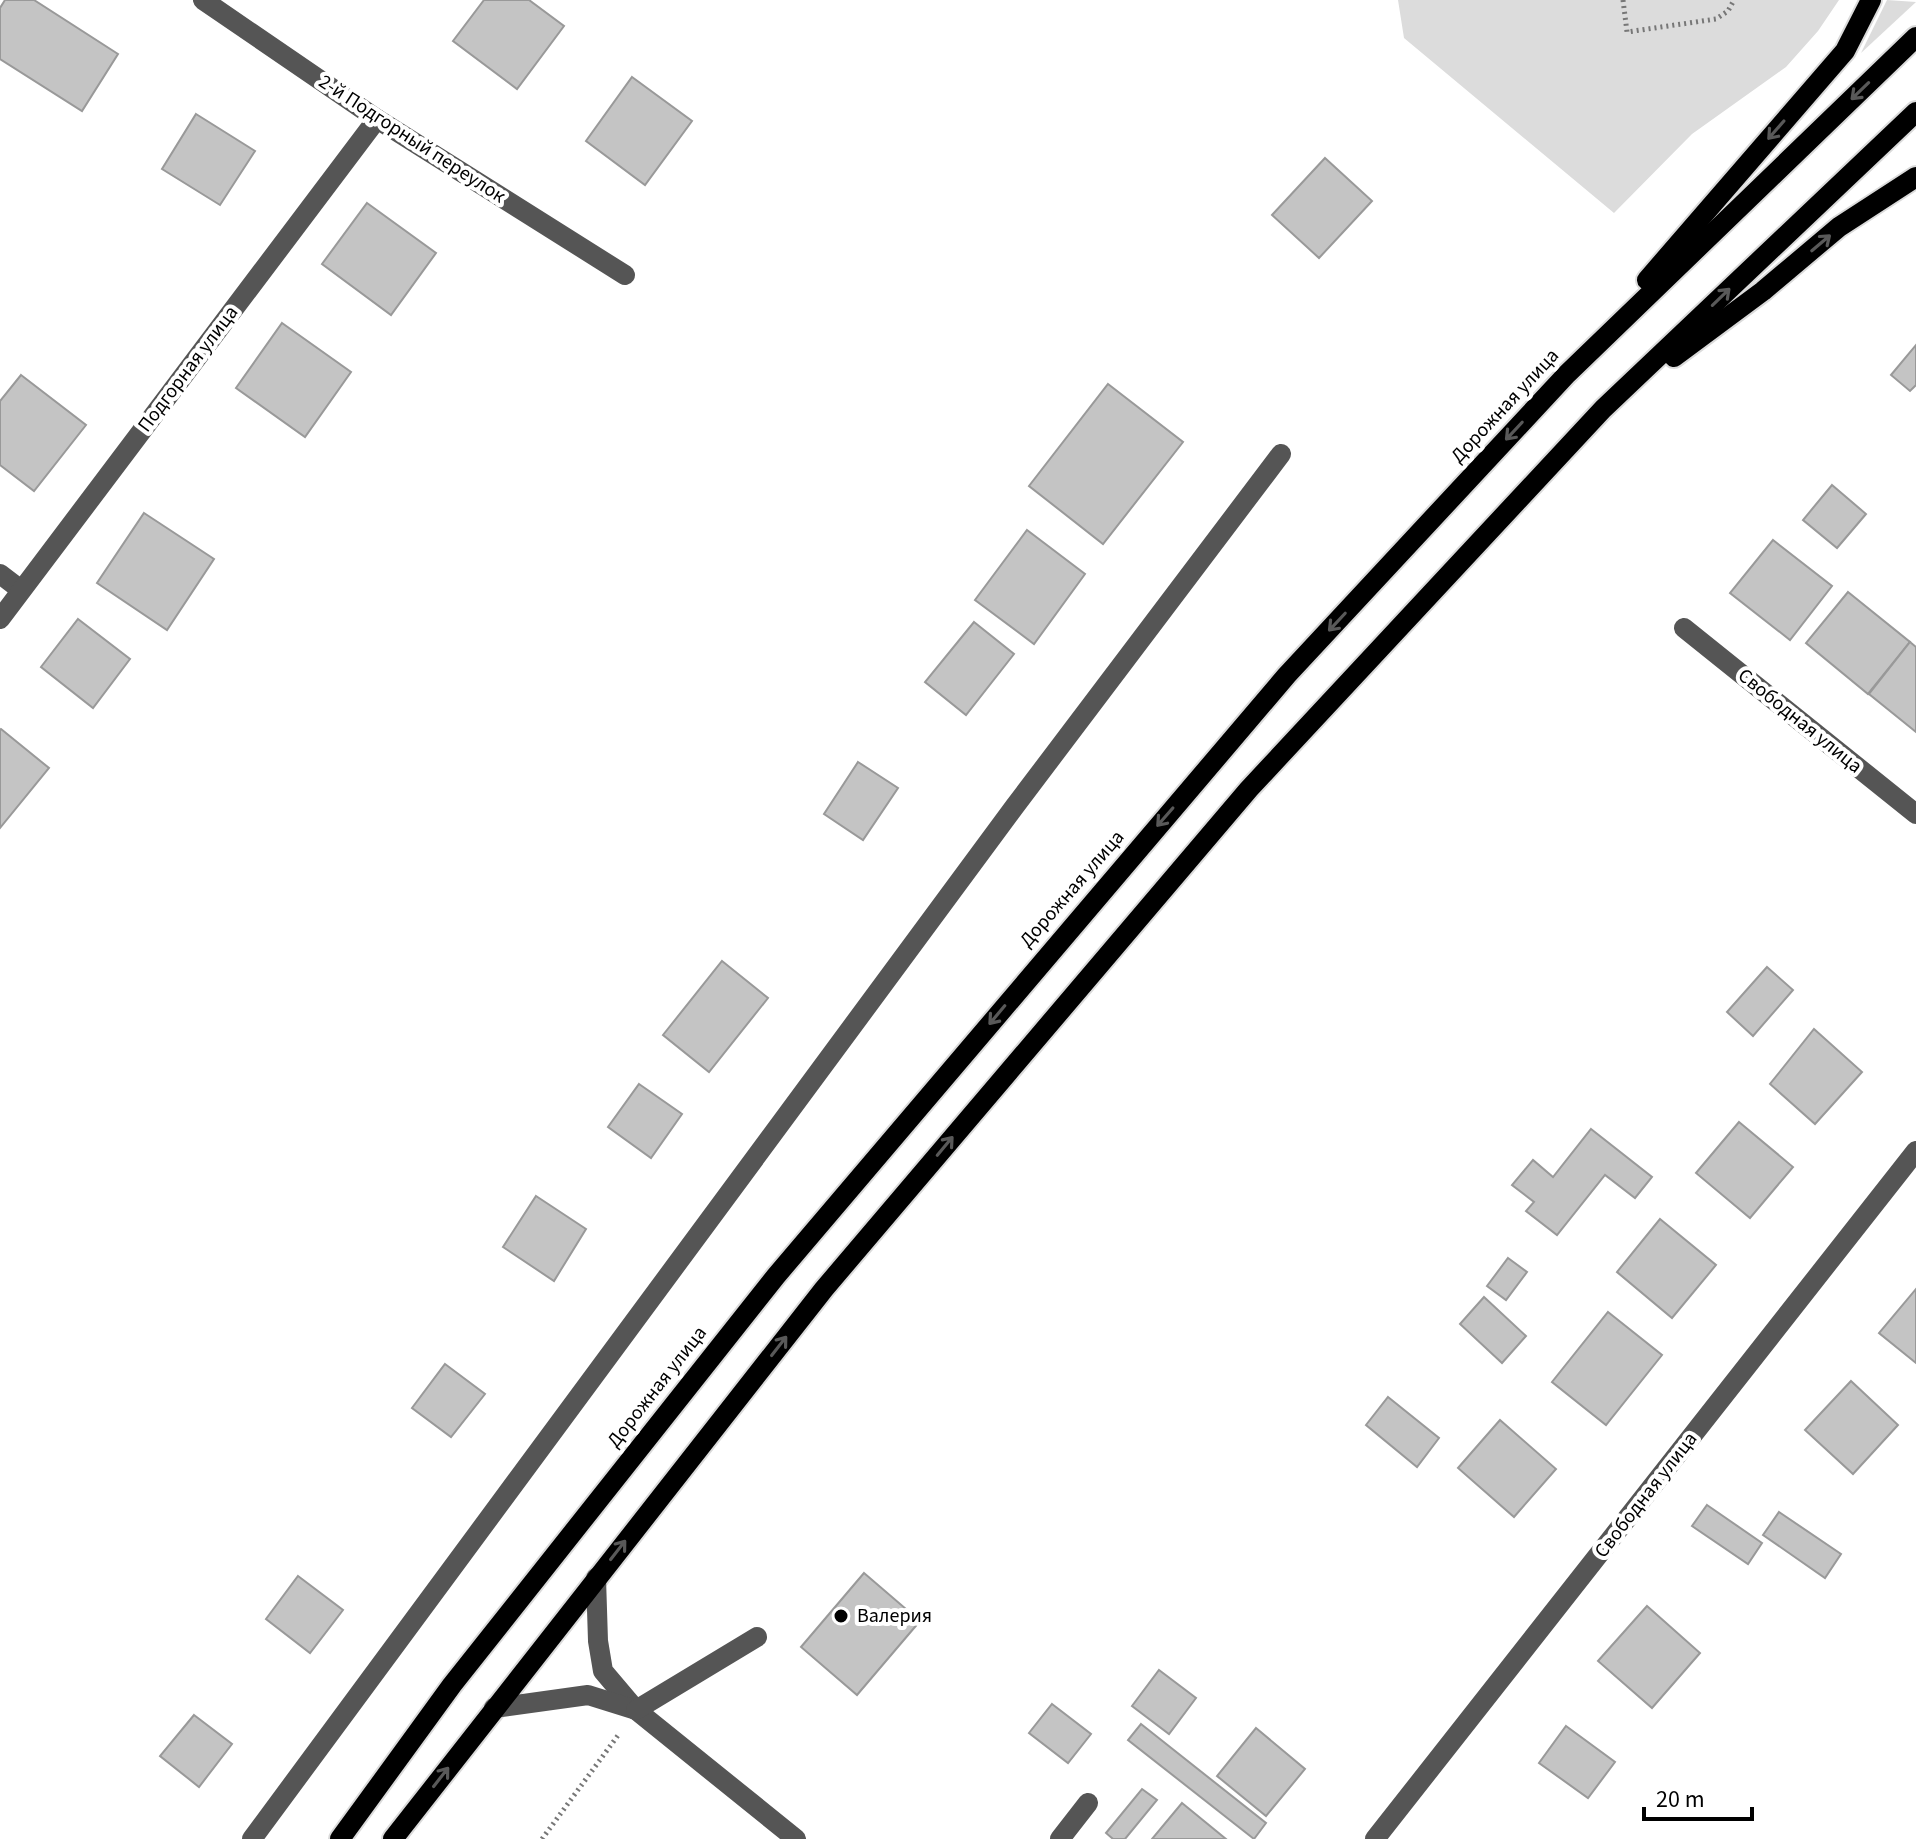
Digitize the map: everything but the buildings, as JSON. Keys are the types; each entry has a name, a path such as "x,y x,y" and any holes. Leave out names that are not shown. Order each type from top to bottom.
{"main road":[{"path":"1567,374 1845,51 1871,0"},
{"name":"Дорожная улица","path":"340,1839 452,1685 776,1276 1287,675 1567,374 1916,37"},
{"path":"393,1839 824,1289 1249,789 1603,409 1916,112"},
{"path":"1603,409 1763,291 1839,227 1916,177"}],"street":[{"name":"2-й Подгорный переулок","path":"203,0 377,119 625,275"},
{"name":"Подгорная улица","path":"0,619 377,119"},
{"path":"252,1839 1015,806 1281,454"},
{"path":"0,574 21,590"},
{"name":"Свободная улица","path":"1684,628 1916,814"},
{"name":"Свободная улица","path":"1375,1839 1916,1151"},
{"path":"596,1578 598,1641 603,1671 636,1710 796,1839"},
{"path":"494,1708 588,1695 636,1710 757,1637"},
{"path":"1060,1839 1088,1803"}],"path":[{"path":"1623,0 1627,32 1716,19 1728,11 1734,0"},
{"path":"542,1839 636,1710"}],"shaded area":[{"path":"1398,0 1839,0 1818,31 1786,67 1692,134 1614,213 1404,38"},
{"path":"1887,0 1916,2 1861,53"}],"place":[{"name":"Валерия","path":"841,1616"}]}
